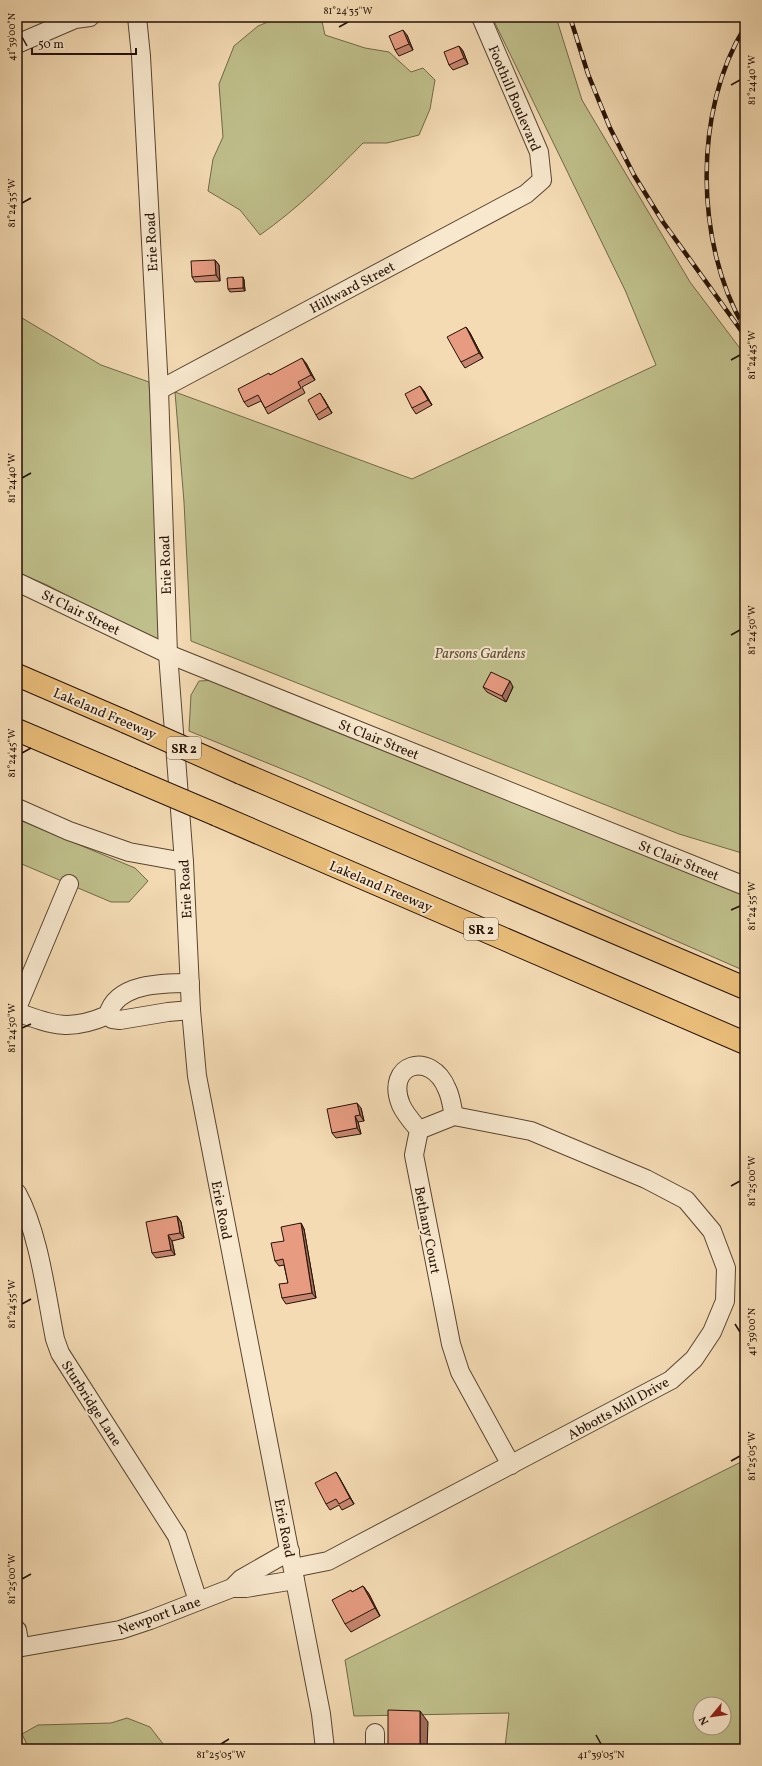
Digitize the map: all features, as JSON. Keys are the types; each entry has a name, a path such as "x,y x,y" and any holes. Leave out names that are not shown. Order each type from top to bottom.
{"highway":[{"name":"Lakeland Freeway","path":"17,675 241,773 745,988"},
{"name":"Lakeland Freeway","path":"17,730 745,1043"}],"street":[{"path":"17,44 75,19 90,17"},
{"name":"Erie Road","path":"137,17 141,56 159,390 168,654 184,862 191,1010 197,1076 208,1140 321,1714 325,1749"},
{"name":"Foothill Boulevard","path":"481,17 539,152 542,180"},
{"name":"Hillward Street","path":"159,390 526,194 542,180"},
{"name":"St Clair Street","path":"17,582 168,654 745,886"},
{"path":"17,808 69,831 129,852 184,862"},
{"path":"17,1008 69,884"},
{"path":"17,1012 44,1022 65,1026 92,1022 108,1015 115,1001 123,994 143,987 166,983 190,983"},
{"path":"108,1015 112,1019 120,1020 168,1012 191,1010"},
{"path":"418,1064 430,1067 438,1075 447,1088 454,1116 419,1130 401,1106 397,1091 399,1076 405,1069 418,1064"},
{"name":"Abbotts Mill Drive","path":"232,1588 246,1588 292,1566 328,1561 671,1380 694,1359 712,1332 725,1301 726,1268 712,1231 686,1200 646,1179 531,1131 454,1116"},
{"name":"Bethany Court","path":"419,1130 414,1155 451,1344 460,1372 511,1465"},
{"name":"Sturbridge Lane","path":"17,1193 26,1210 33,1231 55,1339 60,1353 177,1536 198,1601"},
{"name":"Newport Lane","path":"18,1641 120,1630 232,1588 241,1579 292,1566"}],"green space":[{"path":"280,17 321,17 325,35 365,48 389,52 411,72 423,68 435,80 430,109 419,135 387,143 363,143 313,192 260,235 240,210 208,191 213,159 223,137 219,84 234,46 258,26"},
{"name":"Parsons Gardens","path":"492,17 556,17 582,100 690,282 745,355 745,854 679,834 191,641 184,502 175,392 412,479 656,365 625,290"},
{"path":"17,315 101,365 149,382 161,645 47,585 17,572"},
{"path":"218,680 273,707 745,895 745,971 304,778 189,731 191,695 199,681"},
{"path":"17,819 135,868 148,881 129,902 111,902 17,862"},
{"path":"745,1460 745,1749 519,1749 505,1747 509,1713 354,1716 345,1660"},
{"path":"127,1718 150,1727 167,1749 29,1749 22,1734 38,1725 111,1723"}],"building":[{"path":"403,30 409,44 395,50 389,36"},
{"path":"459,46 464,58 449,65 444,52"},
{"path":"215,260 216,275 192,277 191,261"},
{"path":"243,277 243,288 228,289 227,278"},
{"path":"466,327 479,353 461,362 447,337"},
{"path":"302,358 311,375 298,382 301,388 265,408 258,395 244,402 238,389 269,373 270,375"},
{"path":"420,386 428,400 412,408 405,394"},
{"path":"320,393 328,407 316,415 308,400"},
{"path":"491,672 510,681 502,696 483,687"},
{"path":"357,1103 360,1115 355,1116 357,1128 332,1133 327,1109"},
{"path":"177,1216 180,1233 168,1235 171,1250 152,1253 146,1222"},
{"path":"301,1223 312,1293 282,1298 279,1284 288,1283 283,1259 275,1261 271,1243 284,1241 281,1227"},
{"path":"336,1472 350,1498 339,1504 336,1499 326,1504 315,1483"},
{"path":"363,1586 375,1608 345,1624 332,1600 351,1590 352,1592"},
{"path":"388,1710 420,1711 420,1749 388,1749"}],"railway":[{"path":"570,17 588,74 610,128 634,175 663,222 745,336"},
{"path":"744,327 728,294 716,257 709,217 707,177 709,137 716,97 728,60 745,27"}]}
